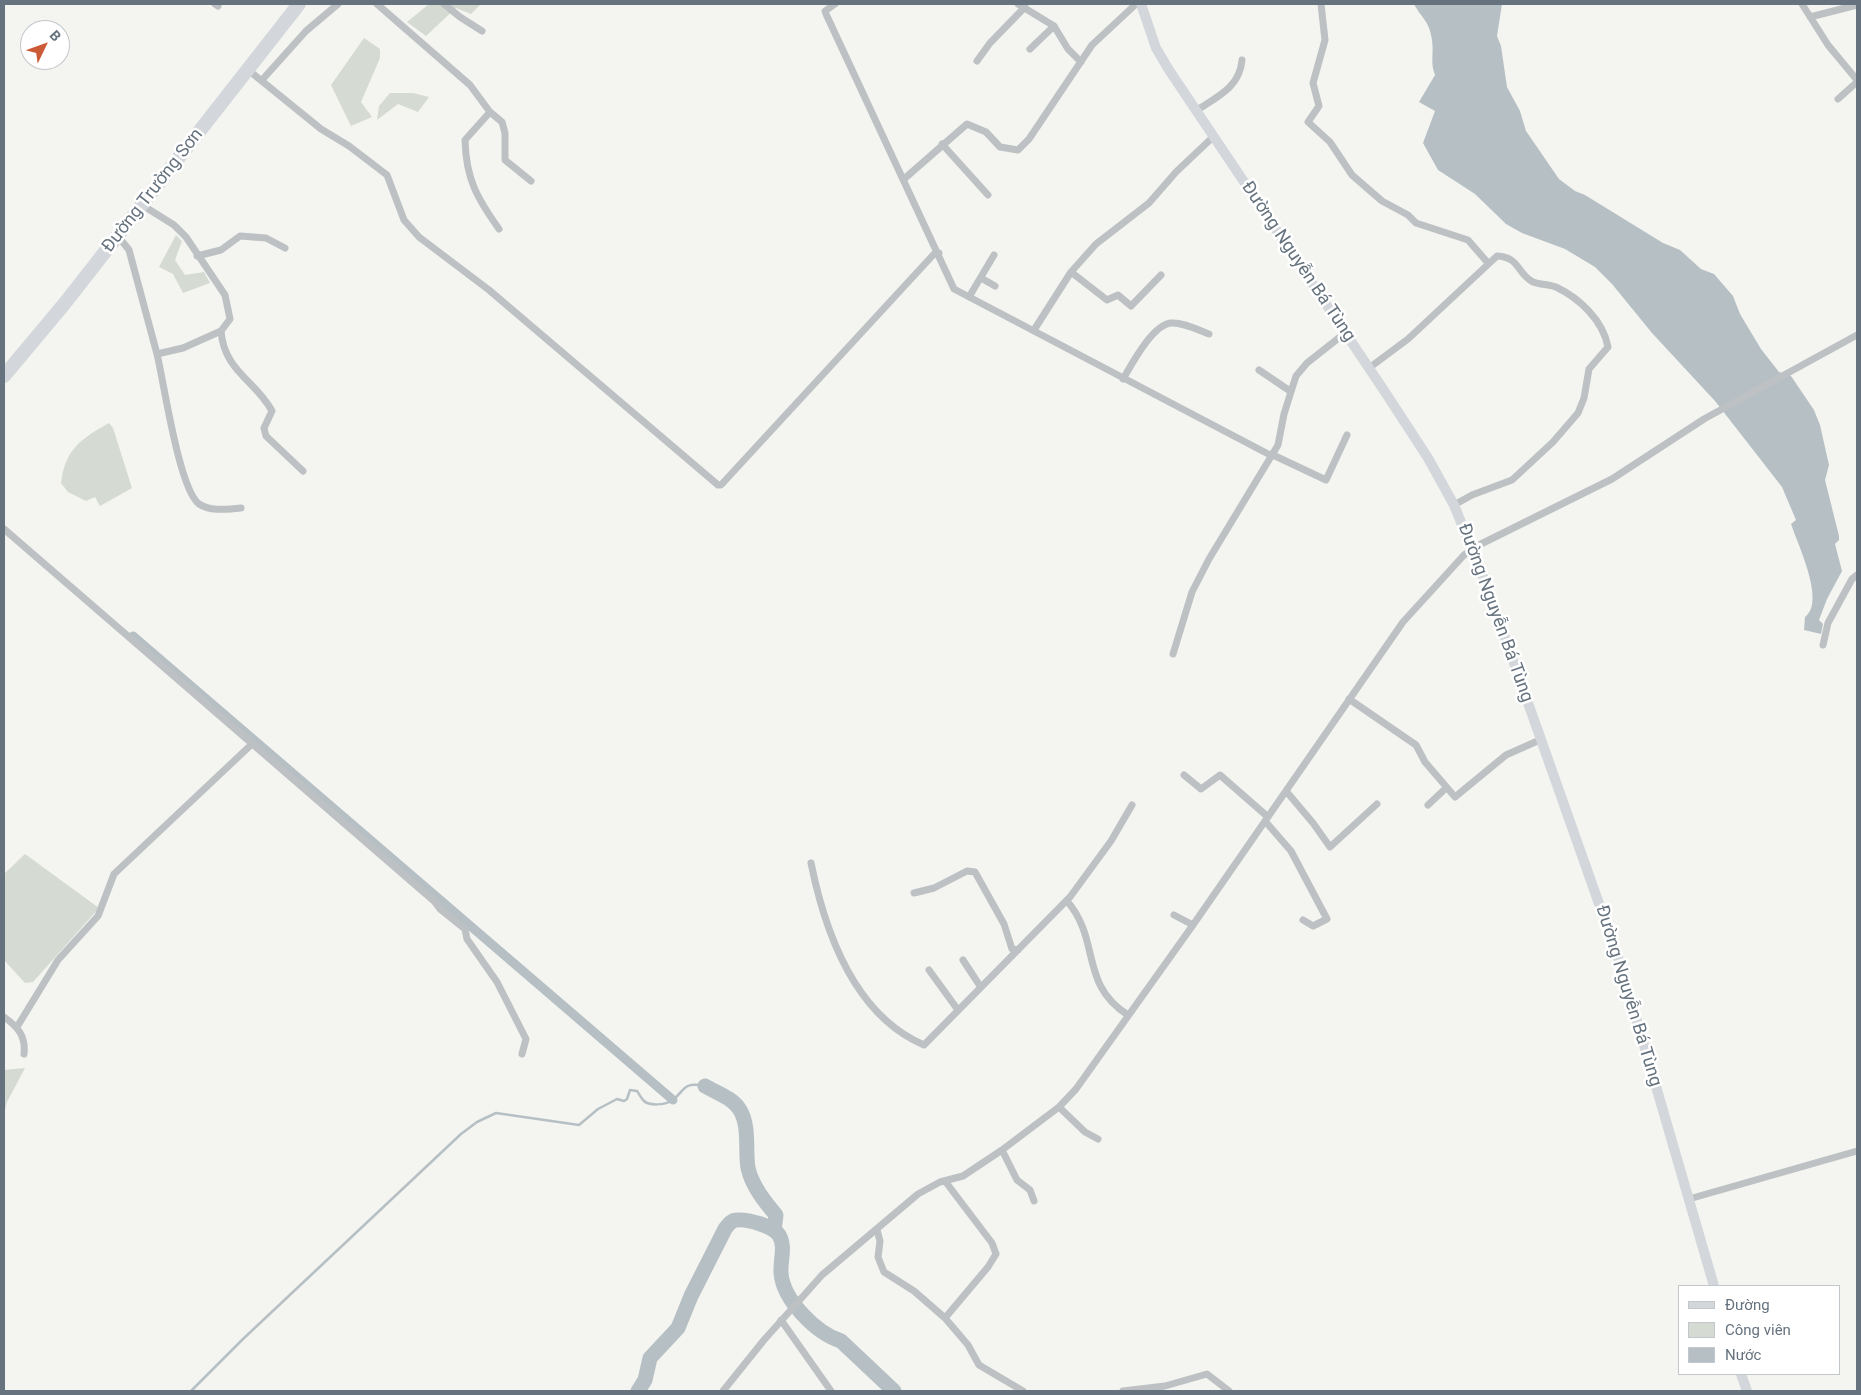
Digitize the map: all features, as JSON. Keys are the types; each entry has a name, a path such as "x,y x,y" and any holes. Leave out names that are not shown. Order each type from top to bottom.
{"highway":[{"name":"Đường Trường Sơn","path":"6,369 118,236 247,68 299,4"}],"main road":[{"name":"Đường Nguyễn Bá Tùng","path":"1141,4 1156,48 1428,458 1454,505 1543,742 1621,966 1714,1285"},
{"path":"1741,1375 1747,1391"}],"street":[{"path":"262,80 306,31 338,4"},
{"path":"377,4 470,85 490,112 502,122 505,128 505,160 531,181"},
{"path":"444,4 460,17 482,30"},
{"path":"835,4 825,11 826,14 939,253 954,289 1272,456 1326,480 1347,435"},
{"path":"904,178 966,124 986,132 1000,147 1018,150 1029,139 1099,36 1136,4"},
{"path":"1322,4 1325,40 1313,83 1319,106 1308,122 1330,142 1352,175 1382,201 1408,215 1416,223 1468,240 1488,263"},
{"path":"1802,4 1828,45 1857,81 1838,99"},
{"path":"977,61 1021,5 1054,26 1068,49 1081,62"},
{"path":"1810,17 1857,5"},
{"path":"1030,49 1054,26"},
{"path":"1197,110 1234,82 1241,73 1242,60"},
{"path":"247,68 321,129 349,146 387,175 404,220 419,237 489,290 718,485 823,376 934,254 939,253"},
{"path":"490,112 464,140 465,161 470,181 483,206 499,229"},
{"path":"1034,330 1071,272 1102,238 1149,203 1176,172 1214,136"},
{"path":"942,144 988,196"},
{"path":"142,205 174,225 186,237 227,300 230,320 221,331 183,348 157,354"},
{"path":"118,236 129,250 157,354 179,456 193,498 208,508 241,508"},
{"path":"197,256 221,250 240,236 266,238 285,248"},
{"path":"969,297 994,255"},
{"path":"1369,368 1408,339 1497,256 1505,256 1514,261 1533,282 1555,287 1583,304 1604,333 1608,347 1589,369 1584,398 1578,413 1552,442 1512,480 1472,495 1454,505"},
{"path":"1071,272 1107,300 1118,294 1131,306 1161,275"},
{"path":"980,278 995,286"},
{"path":"1123,379 1154,334 1164,326 1171,323 1179,324 1209,334"},
{"path":"221,331 222,339 234,367 261,394 271,409 271,416 264,428 266,436 302,471"},
{"path":"1173,654 1192,592 1209,558 1278,445 1290,391 1296,376 1307,363 1345,333"},
{"path":"722,1391 822,1275 918,1194 945,1181 963,1176 1002,1150 1059,1107 1076,1088 1193,925 1403,622 1472,549 1612,479 1704,419 1799,368 1857,334"},
{"path":"1259,370 1290,391"},
{"path":"4,529 434,901 440,909 465,928 467,939 497,982 526,1039 522,1054"},
{"path":"1823,645 1828,623 1852,579 1857,575"},
{"path":"1349,699 1416,746 1425,762 1455,797 1506,755 1543,742"},
{"path":"17,1027 58,960 98,916 114,874 252,744"},
{"path":"1184,775 1201,789 1220,775 1267,819 1291,851 1326,919 1314,926 1303,920"},
{"path":"1428,805 1446,788"},
{"path":"1286,791 1313,822 1330,847 1377,804"},
{"path":"811,863 824,917 849,975 884,1020 908,1039 924,1046 980,986 1019,950 1067,901 1110,841 1132,805"},
{"path":"914,893 934,888 967,870 975,872 1004,924 1012,950 1019,950"},
{"path":"1067,901 1084,927 1099,986 1115,1006 1128,1015"},
{"path":"1174,914 1193,925"},
{"path":"963,960 980,986"},
{"path":"929,970 958,1010"},
{"path":"4,1017 17,1027 25,1043 24,1054"},
{"path":"1059,1107 1085,1132 1098,1139"},
{"path":"1002,1150 1017,1180 1030,1190 1034,1201"},
{"path":"1689,1199 1857,1151"},
{"path":"944,1318 988,1267 996,1254 992,1243 945,1181"},
{"path":"877,1230 880,1241 878,1256 884,1272 914,1291 944,1318 968,1345 979,1365 1023,1391"},
{"path":"782,1320 831,1391"},
{"path":"1123,1391 1165,1386 1207,1374 1229,1391"}],"green space":[{"path":"429,4 481,4 471,14 456,8 426,36 407,22"},
{"path":"364,38 380,49 380,58 361,102 372,117 351,126 331,85"},
{"path":"390,93 413,93 429,97 418,112 398,104 377,120 379,106"},
{"path":"176,235 182,241 175,260 185,275 204,272 210,283 183,293 173,274 159,267"},
{"path":"109,423 113,428 132,488 100,506 95,497 86,501 68,492 61,483 66,462 76,446 90,434"},
{"path":"25,854 99,908 33,982 25,983 4,960 4,874"},
{"path":"25,1068 7,1102 4,1114 4,1070"}],"water":[{"path":"1414,4 1502,4 1497,36 1501,46 1507,87 1520,111 1526,131 1559,179 1575,191 1585,195 1663,243 1680,250 1701,269 1714,274 1733,296 1740,314 1761,349 1779,372 1791,376 1814,410 1820,425 1829,465 1825,480 1839,536 1839,540 1835,544 1842,571 1827,599 1819,620 1823,624 1821,634 1804,630 1805,617 1811,610 1813,599 1812,587 1791,524 1796,520 1782,487 1715,401 1652,333 1612,284 1595,267 1565,249 1522,233 1506,224 1475,194 1438,170 1423,143 1435,111 1419,102 1435,75 1431,33"}],"waterway":[{"path":"133,636 673,1100"},
{"path":"191,1391 243,1339 461,1134 477,1122 496,1113 579,1125 598,1109 617,1099 624,1101 627,1099 630,1090 637,1091 646,1103 657,1104 671,1101 687,1086 705,1086"},
{"path":"705,1086 729,1099 740,1110 746,1131 748,1168 763,1199 776,1215 774,1230"},
{"path":"638,1391 645,1380 650,1358 678,1328 691,1296 725,1229 730,1223 737,1220 766,1226 779,1235 782,1244 781,1273 783,1283 794,1304 821,1331 841,1341 894,1391"}]}
